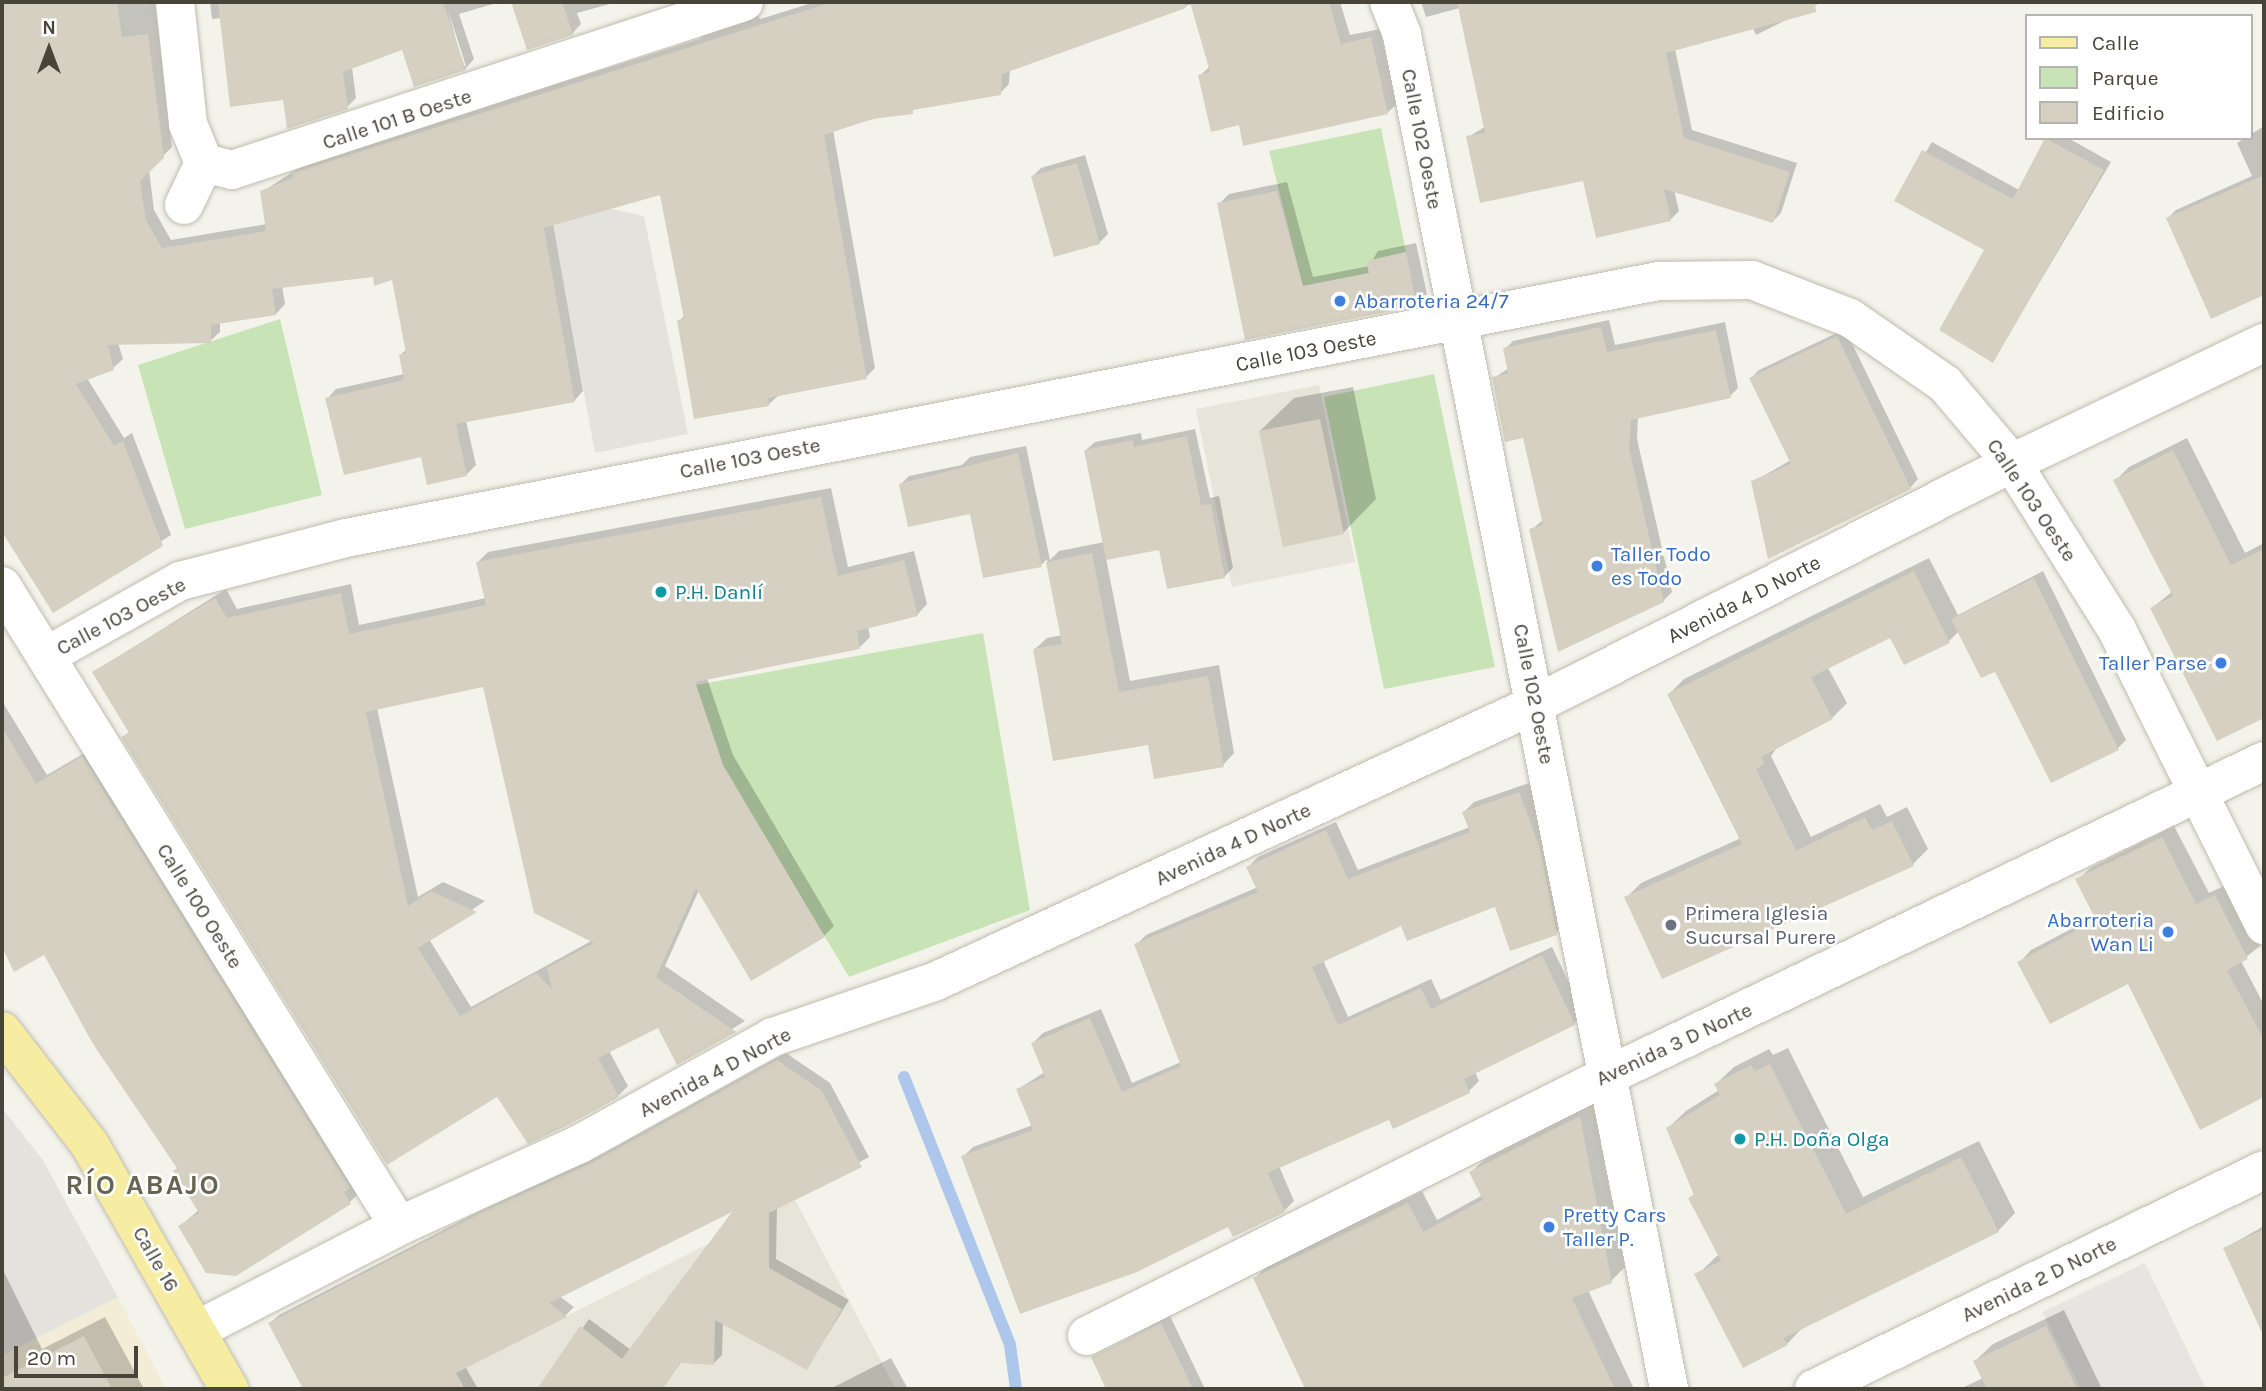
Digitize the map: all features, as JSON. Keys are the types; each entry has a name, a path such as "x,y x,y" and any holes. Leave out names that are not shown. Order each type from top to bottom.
{"main road":[{"name":"Calle 16","path":"2,1031 90,1145 229,1389"}],"street":[{"path":"175,2 188,124 204,163 184,205"},
{"name":"Calle 101 B Oeste","path":"204,163 232,170 251,166 744,2"},
{"name":"Calle 102 Oeste","path":"1390,2 1402,35 1669,1389"},
{"name":"Calle 103 Oeste","path":"46,656 180,581 346,538 1658,281 1752,280 1850,318 1945,384 2012,463 2117,630 2202,794 2264,925"},
{"name":"Avenida 4 D Norte","path":"197,1330 399,1226 580,1144 773,1037 934,982 1536,704 2012,463 2264,343"},
{"name":"Calle 100 Oeste","path":"2,586 399,1226"},
{"name":"Avenida 3 D Norte","path":"1087,1336 1609,1075 2202,794 2264,761"},
{"name":"Avenida 2 D Norte","path":"1814,1389 2264,1170"}],"shaded area":[{"path":"607,208 644,216 688,434 595,453 553,225"},
{"path":"1319,385 1355,562 1232,587 1196,409"},
{"path":"2,1108 42,1159 118,1297 2,1356"},
{"path":"795,1200 896,1389 424,1389 751,1222"},
{"path":"2145,1263 2206,1389 2081,1389 2042,1312"},
{"path":"118,1297 166,1389 2,1389 2,1356"}],"green space":[{"path":"1381,128 1406,252 1367,261 1369,273 1303,286 1269,151"},
{"path":"280,319 322,495 185,529 138,365"},
{"path":"1434,374 1495,667 1384,689 1324,397"},
{"path":"983,633 1030,910 849,977 724,768 696,685"}],"building":[{"path":"2,2 117,2 122,37 148,34 164,158 140,181 146,220 162,248 266,231 260,191 293,178 292,173 832,2 1184,2 1186,8 1002,74 1001,95 913,110 913,114 872,119 824,135 867,379 768,398 769,406 694,419 677,320 684,319 660,195 544,228 575,402 456,424 467,476 427,485 421,457 344,475 325,398 404,380 399,355 406,353 392,280 374,286 373,277 272,289 276,315 211,325 211,343 108,345 114,370 76,384 114,446 123,441 163,546 53,613 2,532"},
{"path":"218,2 443,2 466,70 414,87 402,50 343,72 348,109 287,129 283,100 230,107"},
{"path":"511,2 562,2 573,35 527,50"},
{"path":"1190,2 1329,2 1341,44 1371,37 1388,114 1243,146 1239,125 1211,132 1198,75 1210,72"},
{"path":"1457,2 1815,2 1816,12 1666,53 1684,138 1790,172 1773,223 1664,189 1671,221 1596,238 1583,181 1480,203 1466,136 1485,133"},
{"path":"2044,140 2049,140 2104,170 1993,363 1939,330 1984,250 1894,201 1922,150 2013,199"},
{"path":"1077,163 1100,244 1054,257 1031,176"},
{"path":"2264,175 2264,295 2211,319 2166,218"},
{"path":"1277,191 1303,286 1369,273 1366,261 1406,252 1417,306 1245,340 1217,203"},
{"path":"1601,327 1607,352 1716,330 1731,398 1631,420 1629,448 1664,602 1558,652 1529,529 1543,525 1523,438 1505,442 1492,377 1508,373 1503,348"},
{"path":"1837,336 1911,489 1768,559 1751,481 1791,464 1749,378"},
{"path":"1320,419 1344,534 1283,547 1259,431"},
{"path":"1187,436 1201,505 1211,504 1225,578 1167,589 1159,550 1106,560 1084,450 1133,440 1134,447"},
{"name":"Taller Parse","path":"2173,450 2231,565 2264,549 2264,718 2217,741 2150,608 2173,596 2113,480"},
{"path":"1018,453 1042,567 983,578 970,514 908,527 899,484"},
{"path":"821,497 838,576 904,560 918,616 857,631 860,649 695,682 723,765 825,937 751,981 696,888 656,977 736,1032 677,1065 658,1028 598,1058 619,1097 570,1124 528,1144 497,1097 387,1165 121,737 129,733 92,672 215,598 227,618 341,593 349,634 486,605 476,562","holes":["483,687 534,913 594,943 547,968 552,989 536,973 460,1016 418,948 477,912 431,891 408,906 366,712"]},
{"path":"1092,553 1119,692 1208,676 1224,767 1154,779 1148,745 1053,761 1033,649 1062,644 1046,562"},
{"path":"1914,571 1950,643 1904,665 1890,638 1811,677 1833,719 1761,757 1765,764 1756,769 1796,851 1865,817 1872,830 1892,821 1914,866 1662,979 1624,897 1742,844 1667,694"},
{"path":"2034,578 2119,750 2051,783 1995,672 1981,678 1951,619"},
{"path":"2,727 36,784 82,756 350,1188 344,1192 351,1204 236,1276 206,1273 178,1226 199,1213 173,1171 177,1168 93,1044 44,955 14,972 2,947"},
{"path":"1519,792 1540,848 1557,935 1510,951 1495,907 1407,941 1401,926 1312,967 1338,1025 1421,988 1431,1009 1542,955 1575,1025 1464,1079 1470,1093 1393,1129 1389,1120 1268,1173 1285,1212 1233,1237 1228,1227 1137,1272 1020,1314 961,1156 1033,1130 1016,1089 1045,1077 1031,1043 1090,1018 1122,1092 1181,1066 1134,944 1258,892 1246,867 1326,830 1348,879 1470,832 1462,812"},
{"path":"2162,837 2196,904 2215,895 2248,959 2227,970 2264,1040 2264,1097 2200,1130 2128,984 2050,1024 2017,962 2096,920 2075,879"},
{"path":"777,1060 822,1091 862,1167 769,1213 769,1268 842,1309 807,1370 715,1320 714,1365 680,1363 663,1389 537,1389 580,1326 622,1359 732,1212 549,1303 567,1317 456,1373 465,1389 303,1389 268,1323 484,1211 591,1163"},
{"path":"1770,1064 1846,1214 1961,1157 1999,1232 1784,1338 1788,1345 1743,1368 1694,1274 1721,1261 1688,1198 1694,1195 1666,1128 1720,1095 1714,1084 1751,1065 1755,1071"},
{"path":"1580,1116 1612,1283 1572,1298 1615,1389 1305,1389 1253,1278 1408,1203 1423,1232 1483,1200 1469,1172"},
{"path":"2264,1229 2264,1337 2223,1248"},
{"path":"1161,1323 1193,1389 1106,1389 1091,1357"},
{"path":"2046,1326 2077,1389 1987,1389 1973,1361"},
{"path":"84,1336 112,1389 2,1389 2,1378"}],"waterway":[{"path":"904,1077 1010,1345 1016,1389"}],"place":[{"name":"Abarroteria 24/7","path":"1340,301"},
{"name":"Taller Todo es Todo","path":"1597,566"},
{"name":"P.H. Danlí","path":"661,592"},
{"name":"Taller Parse","path":"2221,663"},
{"name":"Primera Iglesia Sucursal Purere","path":"1671,925"},
{"name":"Abarroteria Wan Li","path":"2168,932"},
{"name":"P.H. Doña Olga","path":"1740,1139"},
{"name":"Pretty Cars Taller P.","path":"1549,1227"}],"district":[{"name":"RÍO ABAJO","path":"143,1185"}]}
